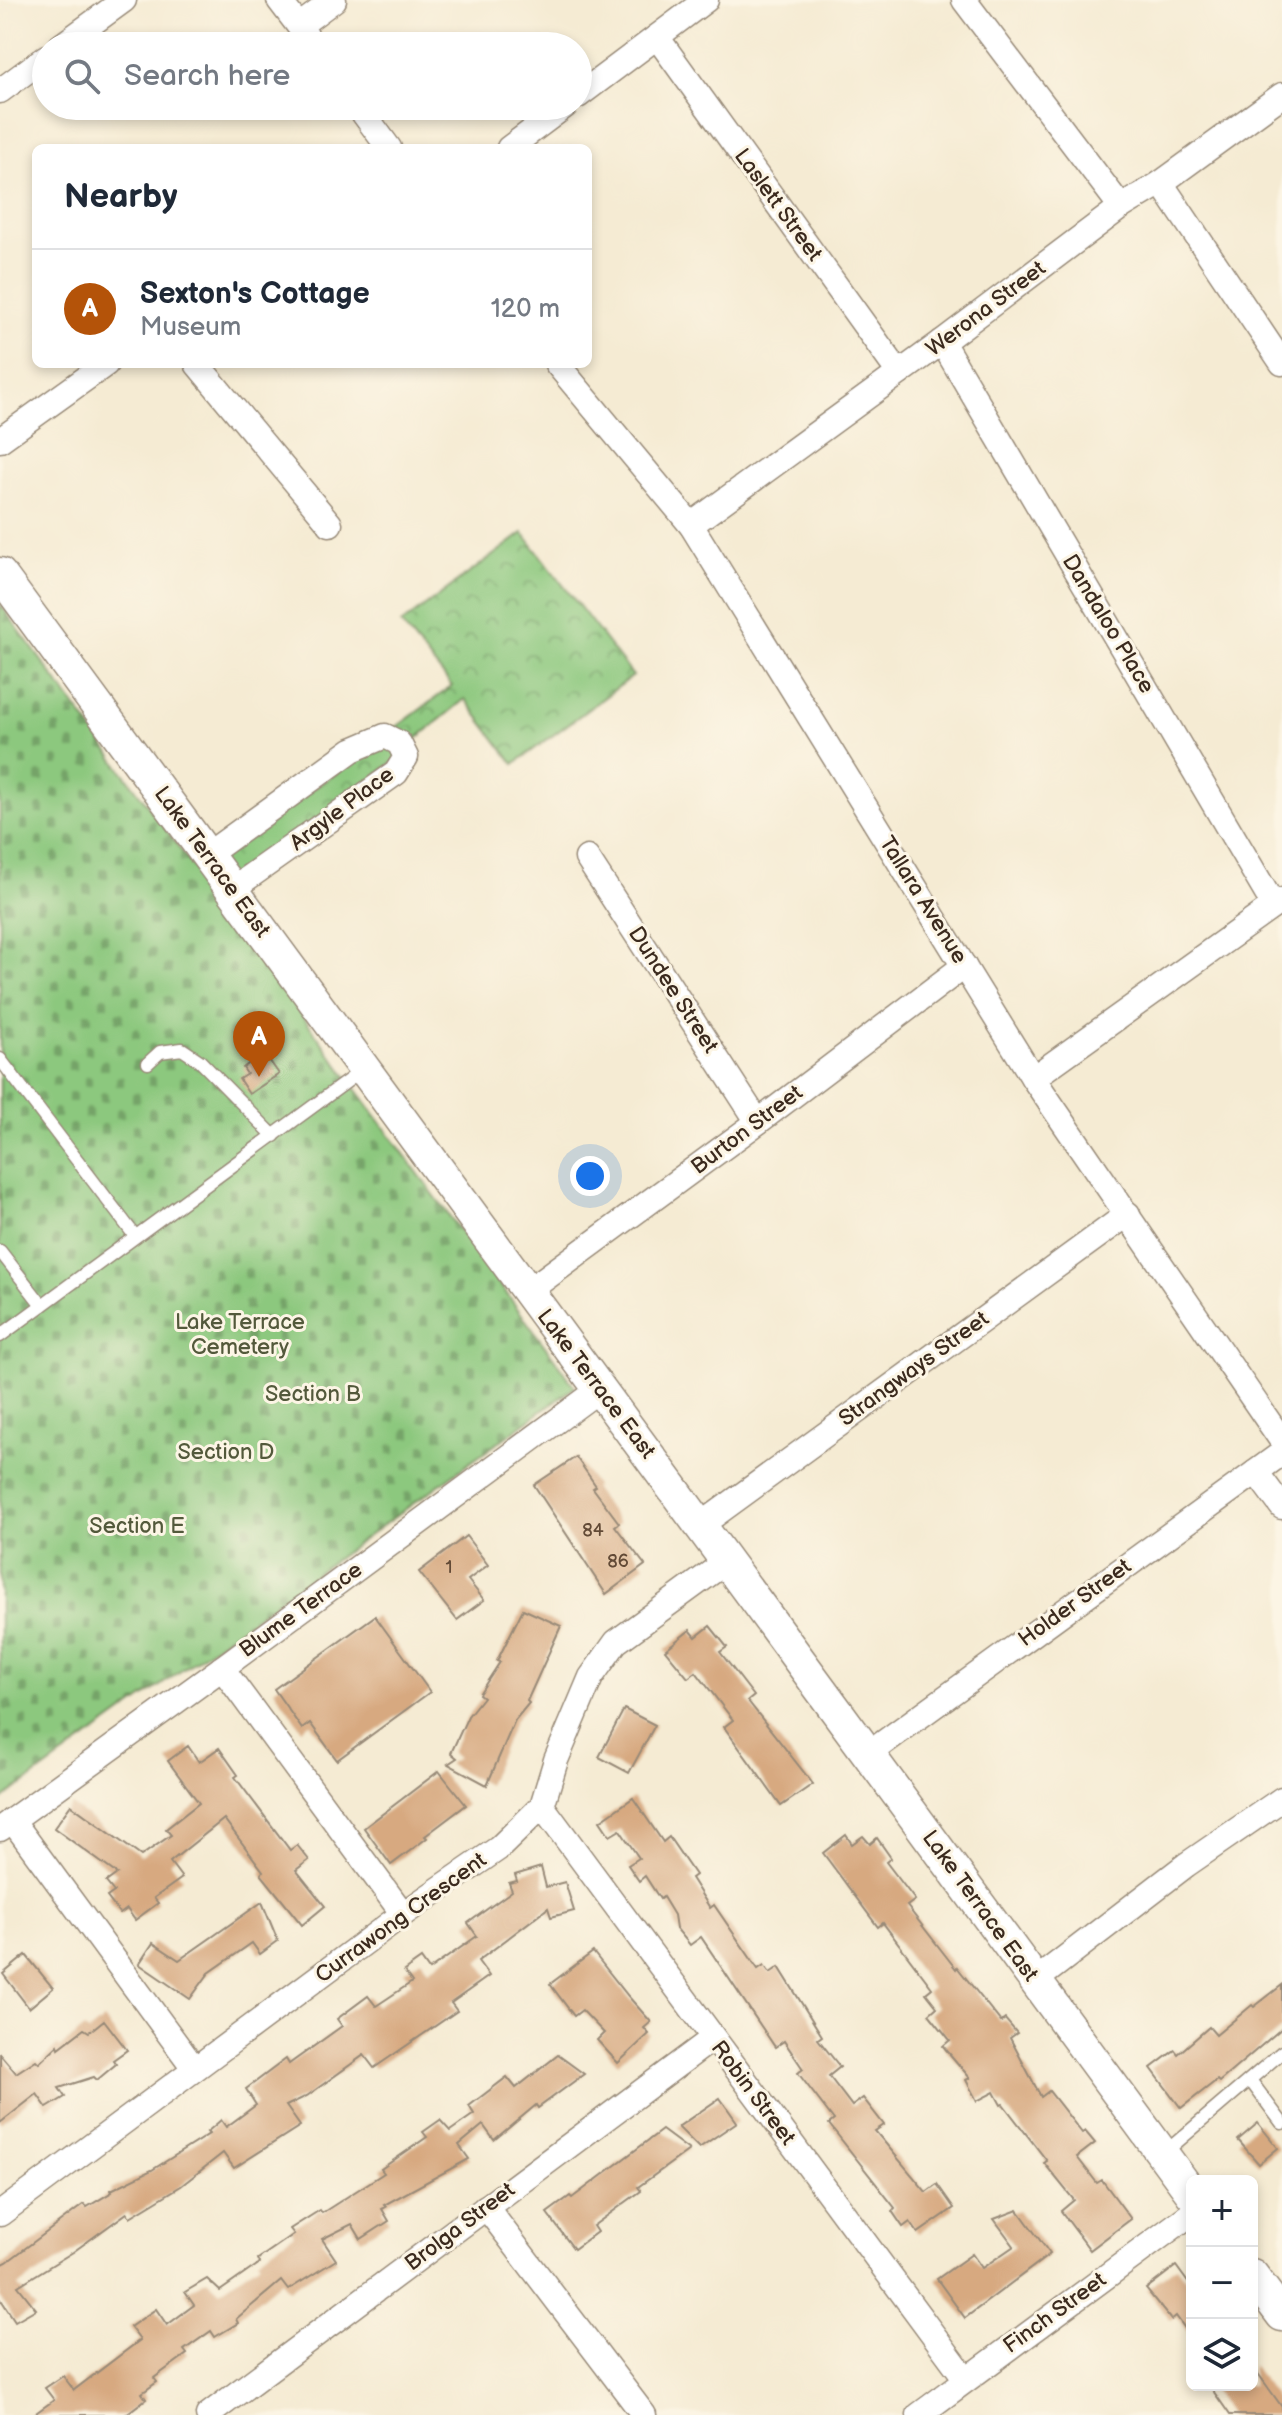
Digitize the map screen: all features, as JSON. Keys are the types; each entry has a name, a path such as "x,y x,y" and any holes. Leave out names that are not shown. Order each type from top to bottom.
{"street":[{"path":"80,32 124,0"},
{"path":"279,0 303,32"},
{"path":"309,32 334,0"},
{"path":"592,86 706,0"},
{"path":"964,0 1121,207"},
{"name":"Laslett Street","path":"657,37 899,373"},
{"path":"0,91 32,67"},
{"name":"Werona Street","path":"691,525 1121,207 1161,183 1282,95"},
{"path":"368,120 386,144"},
{"path":"514,144 546,120"},
{"path":"1161,183 1282,363"},
{"name":"Dandaloo Place","path":"942,342 1278,903"},
{"path":"0,440 100,368"},
{"path":"200,368 330,524"},
{"name":"Tallara Avenue","path":"560,368 691,525 1033,1078 1282,1441"},
{"name":"Lake Terrace East","path":"0,574 1186,2186"},
{"name":"Argyle Place","path":"207,855 352,750 385,736 399,743 406,757 396,773 232,889"},
{"name":"Dundee Street","path":"587,858 758,1122"},
{"path":"1033,1078 1278,903"},
{"name":"Burton Street","path":"528,1291 964,966"},
{"name":"Strangways Street","path":"701,1525 1128,1214"},
{"name":"Blume Terrace","path":"6,1824 600,1389"},
{"name":"Holder Street","path":"868,1754 1282,1453"},
{"path":"1256,1472 1282,1507"},
{"name":"Currawong Crescent","path":"0,2214 403,1914 499,1848 542,1806 556,1760 591,1677 616,1642 727,1561"},
{"path":"222,1668 403,1914"},
{"path":"1035,1981 1186,1865 1282,1799"},
{"name":"Robin Street","path":"542,1806 966,2379"},
{"path":"6,1824 194,2068"},
{"name":"Brolga Street","path":"208,2415 712,2039"},
{"path":"486,2207 644,2415"},
{"name":"Finch Street","path":"919,2415 1186,2217"},
{"path":"1258,2283 1282,2315"}],"lane":[{"path":"148,1063 160,1052 182,1049 200,1061 274,1136"},
{"path":"0,1059 135,1236"},
{"path":"0,1336 364,1069"},
{"path":"0,1251 42,1305"},
{"path":"1163,2155 1282,2052"},
{"path":"1250,2080 1282,2123"}],"green space":[{"path":"523,533 633,676 514,764 465,699 408,746 394,729 452,686 401,624"},
{"name":"Lake Terrace Cemetery","path":"0,604 575,1387 0,1801"},
{"path":"384,741 400,757 233,883 212,857"}],"building":[{"path":"267,1057 279,1074 249,1094 239,1079 247,1074 243,1068 256,1058 259,1062"},
{"path":"576,1457 596,1486 593,1488 619,1523 615,1526 645,1565 606,1594 534,1485"},
{"path":"466,1536 488,1565 468,1580 484,1600 457,1620 419,1572"},
{"path":"523,1609 561,1626 527,1701 529,1703 515,1720 487,1785 448,1764 457,1758 451,1753 468,1716 483,1697 479,1694 500,1662 497,1661"},
{"path":"375,1616 430,1692 337,1760 310,1723 302,1729 274,1689"},
{"path":"710,1626 727,1647 720,1652 754,1696 748,1701 813,1784 781,1806 724,1727 733,1720 696,1672 688,1678 665,1650 690,1630 696,1637"},
{"path":"624,1709 655,1725 629,1773 599,1757"},
{"path":"188,1746 199,1762 219,1748 238,1775 235,1777 290,1850 297,1845 309,1860 296,1870 325,1906 302,1925 261,1874 263,1871 224,1819 170,1862 182,1878 154,1898 158,1903 135,1920 127,1909 120,1914 107,1897 114,1892 106,1882 117,1874 54,1828 71,1805 141,1856 171,1835 166,1829 199,1803 168,1761"},
{"path":"439,1771 466,1805 391,1865 364,1828"},
{"path":"633,1798 663,1842 669,1837 695,1875 691,1878 710,1908 714,1905 758,1969 764,1965 770,1973 779,1967 822,2036 818,2039 840,2067 829,2076 852,2106 863,2098 884,2125 875,2131 926,2192 937,2184 954,2208 918,2233 910,2222 903,2227 892,2211 895,2208 829,2124 834,2120 798,2073 803,2069 784,2041 775,2047 701,1937 690,1945 676,1928 674,1915 663,1897 660,1899 645,1876 639,1881 628,1865 639,1858 620,1830 610,1836 600,1821"},
{"path":"846,1835 852,1844 863,1836 870,1844 877,1838 891,1858 886,1862 915,1900 907,1906 1001,2022 1005,2019 1017,2033 1010,2038 1041,2097 1049,2091 1082,2133 1085,2131 1095,2143 1077,2157 1097,2183 1102,2180 1131,2219 1090,2250 1061,2211 1074,2200 1044,2163 1047,2161 994,2092 977,2101 966,2080 970,2078 943,2046 950,2040 929,2014 937,2007 926,1993 932,1988 883,1923 878,1927 823,1853"},
{"path":"541,1867 546,1887 565,1882 574,1911 551,1917 548,1908 478,1961 489,1976 451,2003 457,2011 374,2068 364,2055 307,2096 286,2106 300,2126 234,2168 223,2153 181,2186 130,2217 127,2213 18,2286 36,2309 15,2321 0,2298 0,2263 7,2262 84,2204 87,2207 209,2134 207,2132 221,2120 226,2127 256,2105 246,2089 286,2059 289,2064 342,2026 337,2019 368,1996 376,2006 412,1982 404,1971 421,1959 429,1970 477,1936 468,1923 512,1891 509,1883 517,1881 515,1875"},
{"path":"262,1902 278,1941 260,1954 252,1943 209,1973 190,1999 139,1964 153,1943 179,1960"},
{"path":"593,1952 651,2022 644,2028 649,2034 618,2063 597,2040 604,2033 582,2010 574,2016 550,1984"},
{"path":"26,1955 53,1988 29,2008 3,1974"},
{"path":"1282,1985 1282,2028 1219,2082 1217,2080 1181,2108 1151,2068 1175,2050 1178,2054 1209,2027 1216,2035"},
{"path":"104,2020 127,2050 113,2060 116,2064 97,2080 94,2077 59,2088 65,2097 47,2108 37,2094 0,2123 0,2054 16,2073 36,2060 39,2063 58,2045 59,2048 84,2029 89,2032"},
{"path":"558,2055 584,2074 538,2108 536,2105 494,2140 483,2125 459,2145 469,2159 384,2205 386,2207 382,2209 389,2221 361,2239 352,2224 322,2239 336,2260 288,2290 281,2281 236,2319 238,2323 215,2337 211,2331 184,2350 187,2354 154,2378 157,2382 142,2393 146,2399 125,2415 33,2415 54,2400 45,2388 63,2376 74,2390 140,2340 130,2327 156,2309 167,2325 194,2305 185,2292 207,2279 220,2291 294,2234 290,2229 320,2210 322,2213 384,2173 381,2169 427,2137 423,2132 440,2120 450,2131 474,2114 469,2106 507,2077 516,2088"},
{"path":"720,2098 737,2122 699,2148 678,2127"},
{"path":"1258,2123 1278,2148 1259,2164 1238,2140"},
{"path":"662,2130 689,2150 638,2187 641,2191 593,2226 597,2232 574,2249 547,2213 570,2196 572,2198"},
{"path":"1018,2210 1050,2254 965,2318 937,2279 972,2254 982,2268 1014,2246 994,2219"},
{"path":"1176,2266 1186,2280 1186,2330 1176,2316 1171,2320 1146,2289"},
{"path":"1258,2373 1282,2407 1282,2415 1230,2415 1213,2391 1258,2391"}],"place":[{"name":"Sexton's Cottage","path":"259,1077"}],"park label":[{"name":"Section B","path":"313,1394"},
{"name":"Section D","path":"226,1452"},
{"name":"Section E","path":"137,1526"}]}
